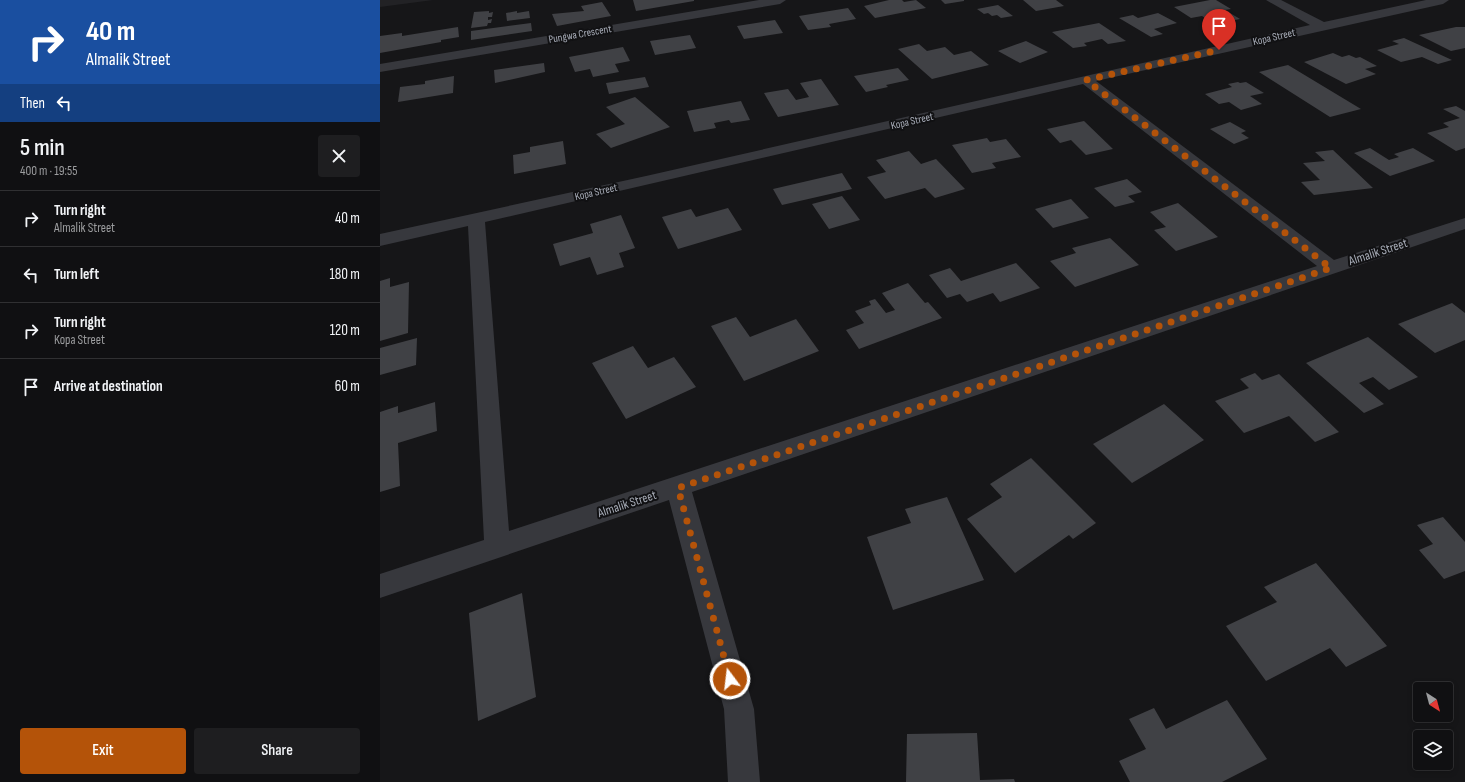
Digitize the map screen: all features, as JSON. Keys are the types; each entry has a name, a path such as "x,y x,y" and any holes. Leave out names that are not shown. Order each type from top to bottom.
{"street":[{"name":"Pungwa Crescent","path":"380,68 780,0"},
{"path":"1272,0 1322,26"},
{"name":"Kopa Street","path":"380,240 1322,26 1443,0"},
{"path":"1086,80 1331,268"},
{"path":"476,219 497,546"},
{"name":"Almalik Street","path":"380,586 497,546 678,488 1465,223"},
{"path":"678,488 739,709 744,782"}],"shaded area":[{"path":"380,0 433,0 380,7"}],"building":[{"path":"633,0 694,0 694,1 636,11"},
{"path":"889,0 902,0 904,2 916,0 926,8 875,18 864,6"},
{"path":"941,0 964,0 964,1 945,4"},
{"path":"1023,0 1056,0 1064,6 1036,11"},
{"path":"1216,0 1231,9 1225,10 1240,19 1214,24 1202,16 1191,18 1174,7"},
{"path":"602,2 611,16 557,26 552,14 584,11 581,6"},
{"path":"998,5 1013,16 1001,18 997,15 992,16 988,13 984,14 977,9"},
{"path":"848,8 856,19 829,24 831,27 808,30 799,16"},
{"path":"489,11 489,13 493,12 492,17 488,17 488,20 492,19 491,23 488,23 487,26 471,28 474,12"},
{"path":"517,11 517,13 529,11 530,18 507,21 506,13"},
{"path":"1158,13 1177,23 1154,29 1163,34 1151,37 1119,18 1133,15 1138,18"},
{"path":"775,20 783,33 744,39 737,26"},
{"path":"531,23 532,31 471,40 471,31"},
{"path":"1099,23 1126,41 1108,44 1102,39 1084,43 1087,46 1073,48 1052,32"},
{"path":"458,27 459,37 441,40 441,42 380,53 380,36 402,33 402,36"},
{"path":"1456,27 1465,27 1465,48 1451,51 1419,35"},
{"path":"690,35 696,48 655,55 650,41"},
{"path":"1404,38 1452,60 1438,64 1422,57 1401,62 1377,50 1399,44 1392,41"},
{"path":"1026,41 1048,52 1020,63 998,51"},
{"path":"919,44 927,51 945,47 954,55 971,51 989,65 932,79 898,49"},
{"path":"623,47 630,61 615,64 619,72 593,77 590,69 575,72 569,57"},
{"path":"1333,53 1342,57 1349,55 1356,58 1360,57 1377,66 1365,69 1376,74 1346,84 1304,62"},
{"path":"544,63 545,72 495,83 494,70"},
{"path":"1288,65 1361,109 1330,117 1259,72"},
{"path":"898,68 909,80 886,85 888,87 866,92 854,76"},
{"path":"454,76 453,93 398,102 400,87 425,84 425,81"},
{"path":"645,77 649,87 609,94 606,83"},
{"path":"821,79 839,105 778,117 764,93 788,89 796,100 809,97 800,83"},
{"path":"1246,82 1264,93 1250,96 1262,104 1241,110 1229,102 1219,104 1205,94 1232,87 1228,84"},
{"path":"635,97 670,127 611,148 596,134 625,124 606,107"},
{"path":"741,101 750,120 731,123 729,120 714,123 716,128 694,132 687,111"},
{"path":"1456,106 1465,111 1465,148 1456,151 1427,133 1449,127 1443,123 1460,118 1443,109"},
{"path":"1084,121 1113,149 1086,155 1071,140 1060,143 1047,129"},
{"path":"1230,122 1246,131 1241,133 1249,138 1234,144 1210,129"},
{"path":"987,138 990,142 1006,139 1021,157 992,163 996,168 972,173 952,145"},
{"path":"563,141 566,164 514,174 513,155 530,152 530,147"},
{"path":"1370,148 1389,160 1399,157 1394,154 1413,148 1435,161 1390,176 1354,153"},
{"path":"1333,150 1373,188 1314,195 1301,182 1320,180 1303,163 1325,161 1315,152"},
{"path":"909,151 921,164 936,159 965,189 935,198 925,188 885,199 867,177 886,172 876,160"},
{"path":"842,173 852,189 782,205 773,189"},
{"path":"1127,179 1142,192 1128,196 1135,202 1115,207 1094,188"},
{"path":"842,196 860,220 829,229 812,204"},
{"path":"1071,199 1089,218 1053,228 1035,209"},
{"path":"1178,203 1218,237 1176,251 1154,230 1166,227 1150,212"},
{"path":"728,208 742,230 678,249 662,217 691,209 696,217"},
{"path":"621,215 635,248 619,253 624,267 597,275 590,257 560,266 553,244 593,233 590,224"},
{"path":"1110,238 1139,265 1075,287 1050,261 1076,253 1072,248"},
{"path":"1016,263 1040,288 1000,302 993,293 967,302 960,294 947,298 929,275 950,268 961,281"},
{"path":"390,278 390,287 409,282 408,333 380,341 380,281"},
{"path":"908,283 925,303 928,302 942,318 859,349 846,330 864,323 855,311 871,305 869,301 875,299 886,313 895,310 882,293"},
{"path":"1452,303 1465,313 1465,340 1435,353 1398,324"},
{"path":"736,317 750,337 796,319 819,351 744,381 711,326"},
{"path":"1368,337 1418,377 1389,390 1373,377 1359,383 1384,404 1364,413 1306,363"},
{"path":"417,338 416,365 380,375 380,348"},
{"path":"633,346 648,368 674,357 696,387 626,419 592,363"},
{"path":"1255,373 1262,380 1279,374 1339,432 1315,442 1289,416 1244,433 1215,401 1249,388 1240,379"},
{"path":"435,402 437,431 398,443 400,486 380,492 380,412 398,406 398,413"},
{"path":"1164,404 1204,440 1132,483 1093,444"},
{"path":"1031,458 1096,523 1073,539 1069,535 1015,573 967,519 1002,497 990,484"},
{"path":"947,497 984,580 893,610 867,537 911,523 905,509"},
{"path":"1443,517 1465,542 1465,571 1444,579 1419,550 1433,544 1417,525"},
{"path":"1316,563 1387,646 1346,667 1330,648 1266,681 1226,626 1277,602 1264,587"},
{"path":"522,593 536,697 478,721 469,613"},
{"path":"1227,700 1267,759 1222,782 1130,782 1119,761 1146,749 1129,719 1154,708 1166,729"},
{"path":"977,733 980,780 1014,779 1015,782 906,782 907,734"}],"route":[{"path":"730,679 678,488 1331,268 1086,80 1219,50"}]}
